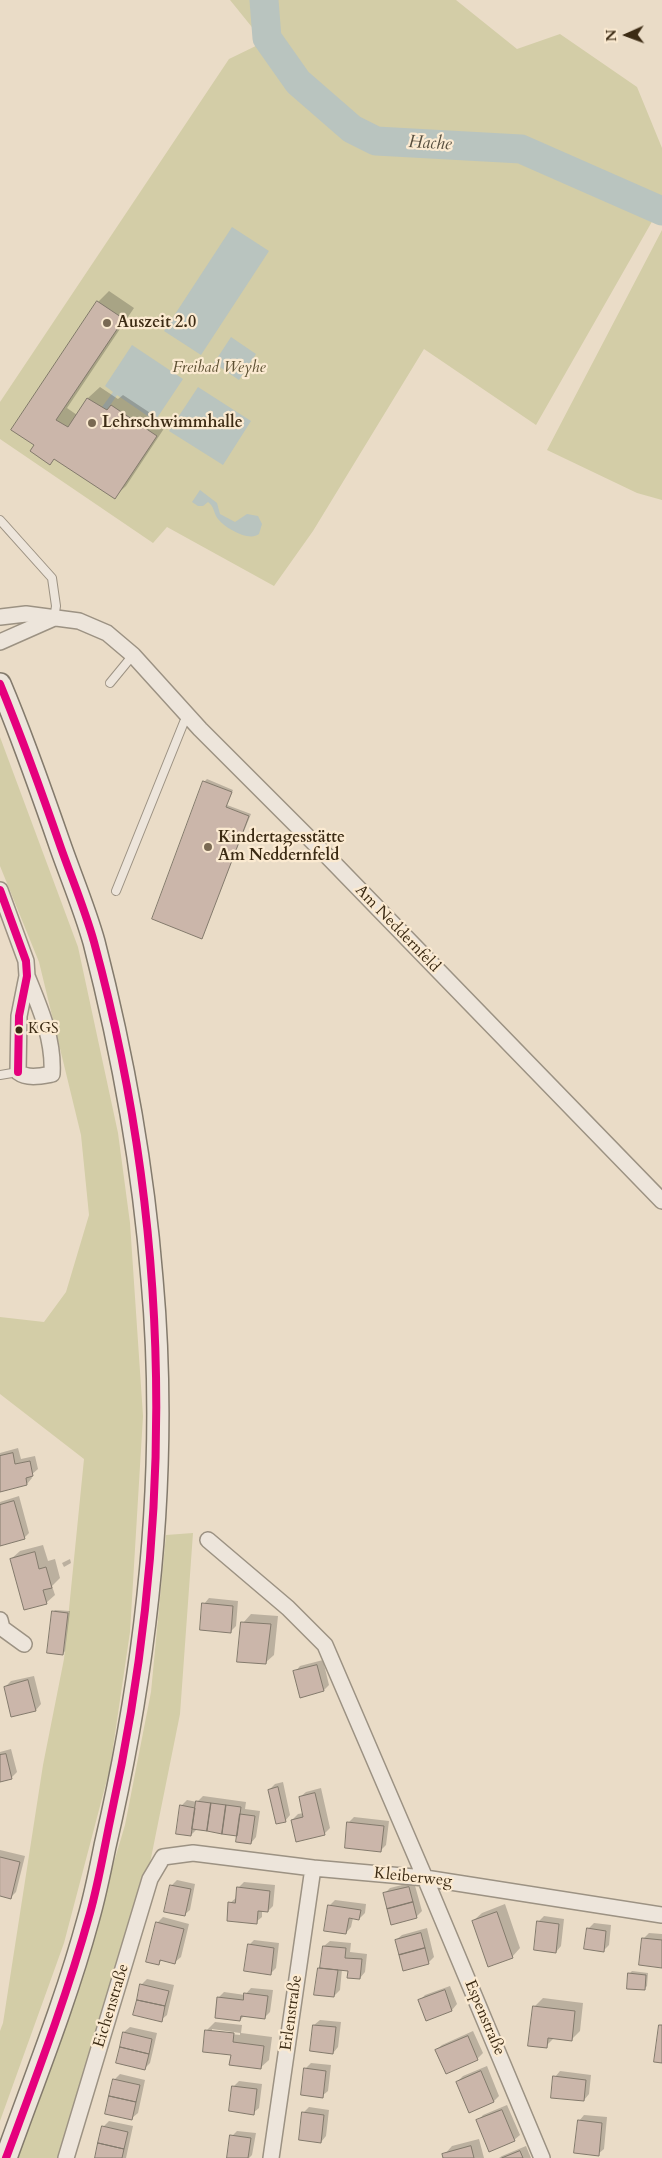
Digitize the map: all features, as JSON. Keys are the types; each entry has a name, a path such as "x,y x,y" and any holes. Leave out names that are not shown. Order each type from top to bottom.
{"main road":[{"path":"0,684 20,732 93,939 116,1041 136,1144 152,1279 158,1392 155,1506 146,1618 133,1713 122,1769 88,1921 53,2029 6,2158"}],"street":[{"name":"Am Neddernfeld","path":"0,617 26,614 79,622 108,633 133,655 200,729 327,856 662,1201"},
{"name":"Am Neddernfeld","path":"0,642 54,619"},
{"path":"0,890 26,961 27,976 19,1016 18,1072 22,1075 38,1077 52,1074 53,1056 47,1029 27,976"},
{"name":"Espenstraße","path":"208,1540 288,1608 325,1645 426,1878 542,2158"},
{"path":"0,1620 2,1628 24,1644"},
{"name":"Kleiberweg","path":"162,1857 193,1853 313,1868 426,1878 662,1914"},
{"name":"Eichenstraße","path":"66,2158 150,1879 162,1857"},
{"name":"Erlenstraße","path":"271,2158 313,1868"}],"lane":[{"path":"0,520 52,578 56,606 54,619"},
{"path":"110,683 133,655"},
{"path":"116,891 184,722"},
{"path":"0,1075 18,1072"}],"green space":[{"name":"Freibad Weyhe","path":"230,0 456,0 517,49 560,34 637,87 662,148 662,204 536,425 424,349 313,531 274,586 167,527 153,543 0,439 0,402 229,59 264,42"},
{"path":"662,230 662,500 637,493 547,450"},
{"path":"0,737 78,947 118,1133 130,1223 143,1416 130,1632 110,1768 64,1943 0,2121 0,2031 3,2023 43,1765 64,1659 84,1459 0,1394 0,1317 44,1322 66,1292 89,1215 81,1135 39,962 0,866"},
{"path":"193,1533 180,1714 148,1873 62,2158 16,2158 79,1980 125,1825 151,1692 166,1535"}],"shaded area":[{"path":"232,227 269,251 201,355 164,331"},
{"path":"231,337 256,354 239,380 214,363"},
{"path":"132,345 183,379 155,421 117,395 107,410 102,407 113,392 105,386"},
{"path":"198,387 251,421 223,465 169,431"},
{"path":"200,490 217,503 220,514 235,522 247,514 258,516 262,524 259,534 249,536 237,533 221,523 208,502 203,506 198,506 192,502"}],"building":[{"path":"97,301 124,319 56,420 68,427 87,398 107,410 111,405 157,436 115,499 54,459 50,465 30,451 34,445 11,430"},
{"name":"Kindertagesstätte Am Neddernfeld","path":"203,781 232,792 226,807 249,816 202,939 152,919"},
{"path":"13,1453 15,1464 30,1461 33,1476 26,1478 27,1485 0,1492 0,1456"},
{"path":"14,1501 25,1539 0,1546 0,1505"},
{"path":"35,1552 39,1569 46,1567 52,1588 43,1590 47,1604 24,1610 10,1559"},
{"path":"202,1603 233,1606 231,1633 200,1630"},
{"path":"52,1611 68,1613 63,1655 47,1653"},
{"path":"241,1622 271,1624 266,1664 237,1662"},
{"path":"317,1665 324,1691 300,1698 293,1671"},
{"path":"28,1680 36,1711 11,1717 4,1687"},
{"path":"6,1754 12,1779 0,1782 0,1755"},
{"path":"278,1787 286,1822 276,1824 268,1790"},
{"path":"315,1793 325,1835 296,1842 291,1820 303,1817 299,1797"},
{"path":"196,1801 211,1803 207,1831 192,1829"},
{"path":"211,1803 226,1805 222,1834 207,1831"},
{"path":"180,1805 195,1808 191,1836 176,1834"},
{"path":"226,1805 241,1807 237,1836 222,1834"},
{"path":"240,1814 255,1816 251,1844 236,1842"},
{"path":"347,1822 384,1826 381,1852 345,1848"},
{"path":"0,1857 20,1862 11,1899 0,1896"},
{"path":"170,1885 191,1889 185,1916 164,1912"},
{"path":"237,1887 270,1891 268,1912 258,1911 257,1924 227,1921 228,1902 235,1903"},
{"path":"409,1887 413,1902 387,1909 383,1893"},
{"path":"413,1902 417,1918 391,1925 387,1909"},
{"path":"328,1905 361,1910 359,1920 349,1918 346,1934 324,1931"},
{"path":"497,1912 513,1958 488,1967 472,1921"},
{"path":"537,1921 559,1924 556,1953 534,1950"},
{"path":"156,1922 184,1929 175,1964 160,1960 159,1965 146,1962"},
{"path":"587,1928 606,1931 604,1952 584,1949"},
{"path":"421,1933 425,1948 399,1955 395,1940"},
{"path":"642,1938 662,1940 662,1968 639,1965"},
{"path":"248,1944 274,1948 271,1975 244,1971"},
{"path":"323,1946 346,1948 345,1958 362,1959 360,1979 347,1978 348,1971 320,1968"},
{"path":"425,1948 429,1964 403,1971 399,1955"},
{"path":"318,1968 338,1970 334,1997 314,1995"},
{"path":"628,1973 646,1975 645,1990 627,1989"},
{"path":"140,1984 169,1991 165,2006 137,2000"},
{"path":"445,1990 452,2011 426,2021 418,2000"},
{"path":"244,1993 268,1996 265,2019 241,2016 240,2021 215,2018 217,1997 243,2000"},
{"path":"137,2000 165,2006 162,2022 133,2015"},
{"path":"533,2006 575,2011 572,2041 548,2038 547,2048 528,2046"},
{"path":"313,2025 336,2027 333,2054 310,2051"},
{"path":"659,2025 662,2025 662,2063 654,2062"},
{"path":"205,2030 234,2033 233,2042 264,2046 261,2069 229,2065 231,2055 203,2052"},
{"path":"123,2032 152,2039 149,2054 120,2047"},
{"path":"468,2036 478,2060 446,2074 435,2050"},
{"path":"120,2047 149,2054 145,2070 116,2063"},
{"path":"304,2068 326,2071 323,2098 301,2095"},
{"path":"481,2071 494,2102 469,2113 456,2082"},
{"path":"553,2076 586,2080 584,2101 551,2098"},
{"path":"113,2079 140,2085 136,2102 109,2096"},
{"path":"232,2086 257,2089 254,2115 229,2111"},
{"path":"109,2096 136,2102 132,2120 105,2114"},
{"path":"502,2110 515,2141 489,2152 476,2120"},
{"path":"302,2112 324,2115 321,2143 299,2140"},
{"path":"578,2120 602,2123 599,2156 574,2153"},
{"path":"102,2126 128,2132 124,2149 98,2143"},
{"path":"230,2135 251,2138 248,2158 227,2158"},
{"path":"98,2143 124,2149 122,2158 95,2158"},
{"path":"471,2146 474,2158 443,2158 442,2154"},
{"path":"520,2151 523,2158 502,2158"}],"waterway":[{"name":"Hache","path":"264,0 267,38 298,82 352,129 376,141 521,149 662,211"}],"transit line":[{"path":"0,684 87,918 120,1051 139,1160 151,1269 156,1378 155,1487 146,1597 132,1706 111,1816 96,1889 81,1944 51,2036 6,2158"},
{"path":"0,890 26,961 27,976 19,1016 18,1072"}],"place":[{"name":"Auszeit 2.0","path":"107,323"},
{"name":"Lehrschwimmhalle","path":"92,423"},
{"name":"Kindertagesstätte Am Neddernfeld","path":"208,847"},
{"name":"KGS","path":"19,1030"}]}
